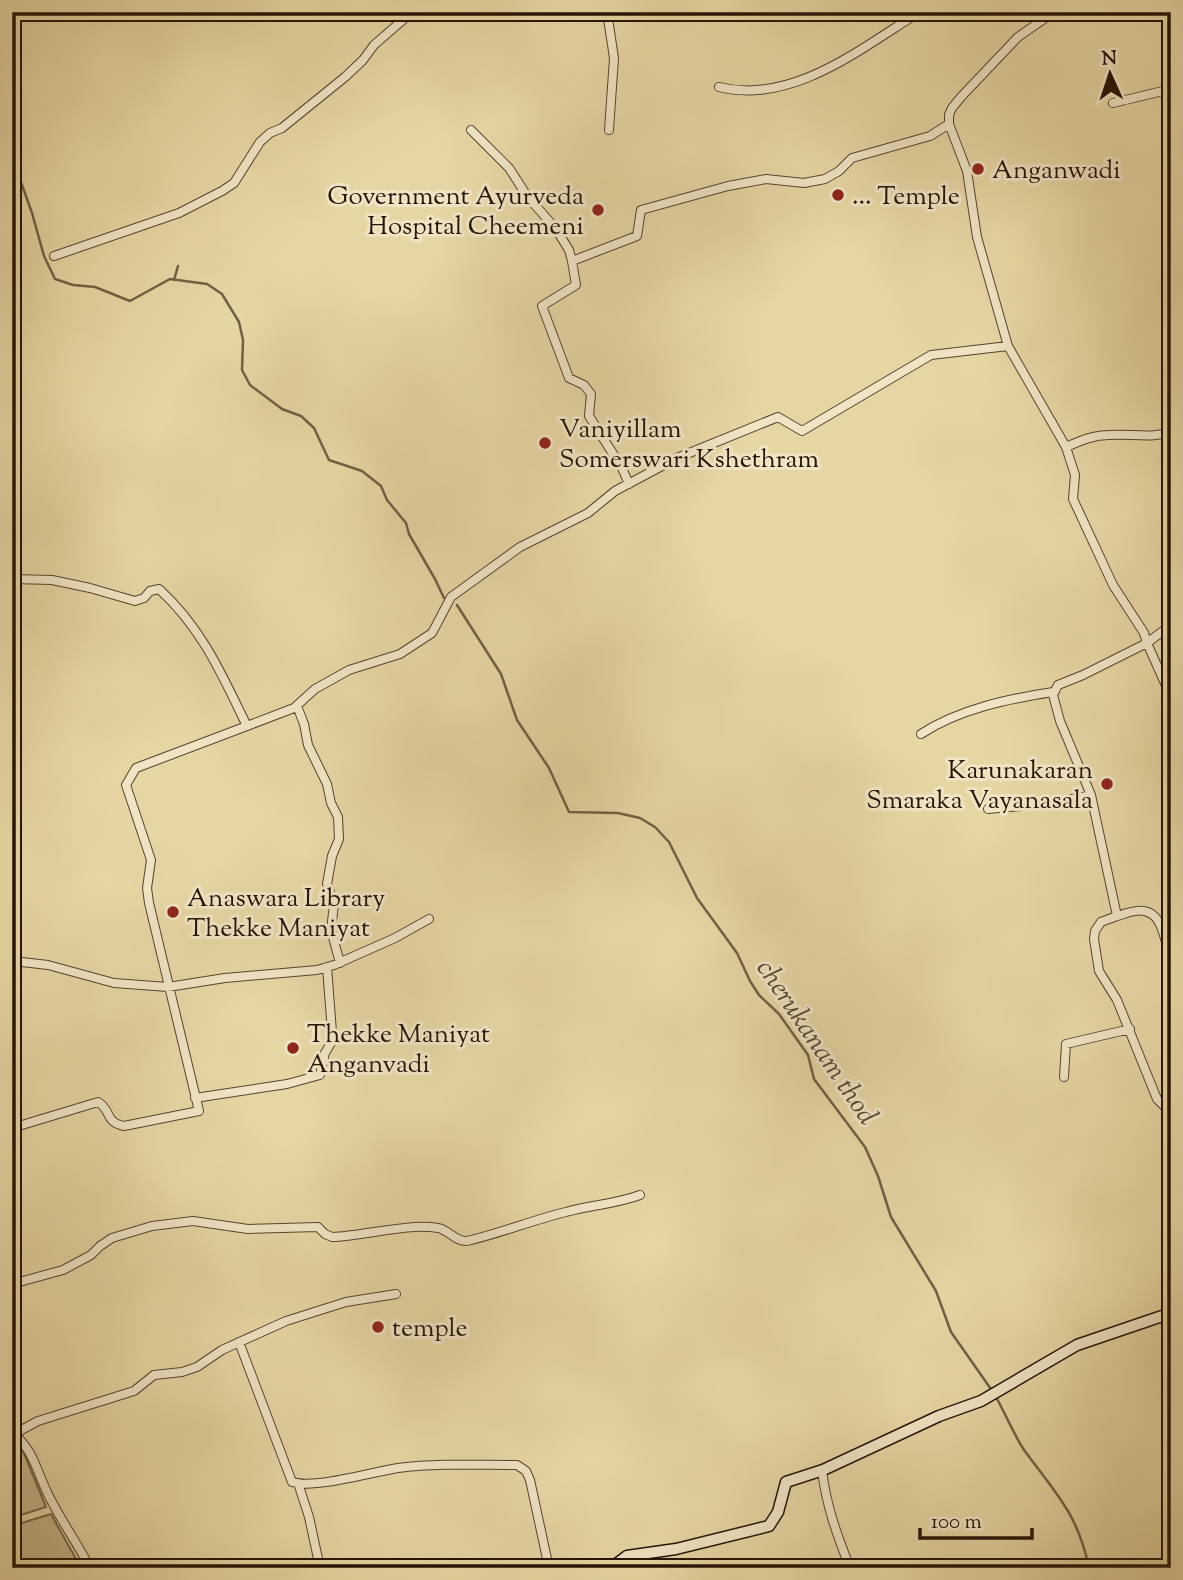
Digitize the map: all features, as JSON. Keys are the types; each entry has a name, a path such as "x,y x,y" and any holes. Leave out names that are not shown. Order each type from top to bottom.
{"street":[{"path":"54,256 178,213 234,183 260,142 270,133 282,128 345,77 374,45 412,12"},
{"path":"607,12 614,58 609,130"},
{"path":"1054,12 1018,37 961,97 952,108 949,124 967,171 977,237 1008,346 1066,447 1075,475 1073,499 1112,585 1144,633 1171,697"},
{"path":"719,87 750,92 784,85 822,72 918,13"},
{"path":"1113,103 1171,89"},
{"path":"572,261 637,236 641,210 766,179 804,183 825,179 839,171 852,158 930,136 949,124"},
{"path":"471,130 509,168 569,250 576,285 542,306 569,378 584,385 591,394 589,416 629,484"},
{"path":"12,1128 98,1102 103,1105 108,1118 115,1124 124,1126 199,1111 147,888 151,860 125,785 136,768 297,706 315,689 349,670 400,654 432,634 451,597 520,547 588,513 615,491 677,458 778,417 802,431 931,355 1008,346"},
{"path":"1066,447 1099,436 1147,436 1171,432"},
{"path":"12,579 52,580 90,587 135,601 144,598 150,591 159,589 182,609 215,660 247,726"},
{"path":"921,734 938,723 979,709 1025,696 1053,692 1058,685 1147,643 1171,625"},
{"path":"1053,692 1060,721 1091,795 1117,916"},
{"path":"297,706 304,724 307,745 327,783 331,803 338,817 339,839 332,856 327,884 334,904 331,930 340,963"},
{"path":"988,809 1053,803 1091,795"},
{"path":"1171,957 1160,923 1155,916 1145,911 1101,922 1095,931 1100,971 1130,1029 1157,1099 1171,1113"},
{"path":"12,945 13,961 48,965 114,983 168,986 327,967 395,938 429,919"},
{"path":"195,1098 287,1084 320,1075 332,1032 327,967"},
{"path":"1064,1077 1066,1044 1130,1029"},
{"path":"12,1284 78,1264 112,1238 152,1226 178,1222 193,1221 248,1229 318,1227 332,1237 441,1228 458,1241 467,1241 568,1211 620,1203 640,1195"},
{"path":"90,1568 46,1491 30,1450 13,1433 38,1421 134,1391 154,1376 197,1367 239,1342 306,1314 346,1302 396,1294"},
{"path":"611,1568 627,1556 677,1549 769,1526 778,1512 786,1482 822,1470 939,1416 981,1401 1077,1345 1171,1313"},
{"path":"239,1342 292,1482 441,1464 517,1465 526,1471 530,1479 549,1568"},
{"path":"822,1470 825,1498 835,1533 850,1568"},
{"path":"298,1483 309,1517 320,1568"}],"shaded area":[{"path":"21,1446 46,1507 12,1518 12,1451"},
{"path":"51,1514 81,1568 12,1568 12,1526"}],"waterway":[{"name":"cherukanam thod","path":"12,157 44,256 55,279 73,285 95,287 130,301 170,279 207,284 222,294 239,322 243,340 242,370 250,385 282,409 301,416 314,428 329,460 362,471 381,486 387,500 406,523 409,534 444,598"},
{"path":"174,280 178,266"},
{"name":"cherukanam thod","path":"457,605 501,674 517,720 549,768 569,812 618,813 640,818 655,827 669,842 697,898 737,953 750,981 759,995 779,1014 808,1055 814,1079 865,1147 891,1217 936,1291 951,1332 993,1392"},
{"name":"cherukanam thod","path":"996,1397 1024,1450 1072,1518 1089,1568"}],"place":[{"name":"Anganwadi","path":"978,169"},
{"name":"... Temple","path":"838,195"},
{"name":"Government Ayurveda Hospital Cheemeni","path":"598,210"},
{"name":"Vaniyillam Somerswari Kshethram","path":"545,443"},
{"name":"Karunakaran Smaraka Vayanasala","path":"1107,784"},
{"name":"Anaswara Library Thekke Maniyat","path":"173,912"},
{"name":"Thekke Maniyat Anganvadi","path":"293,1048"},
{"name":"temple","path":"378,1327"}]}
